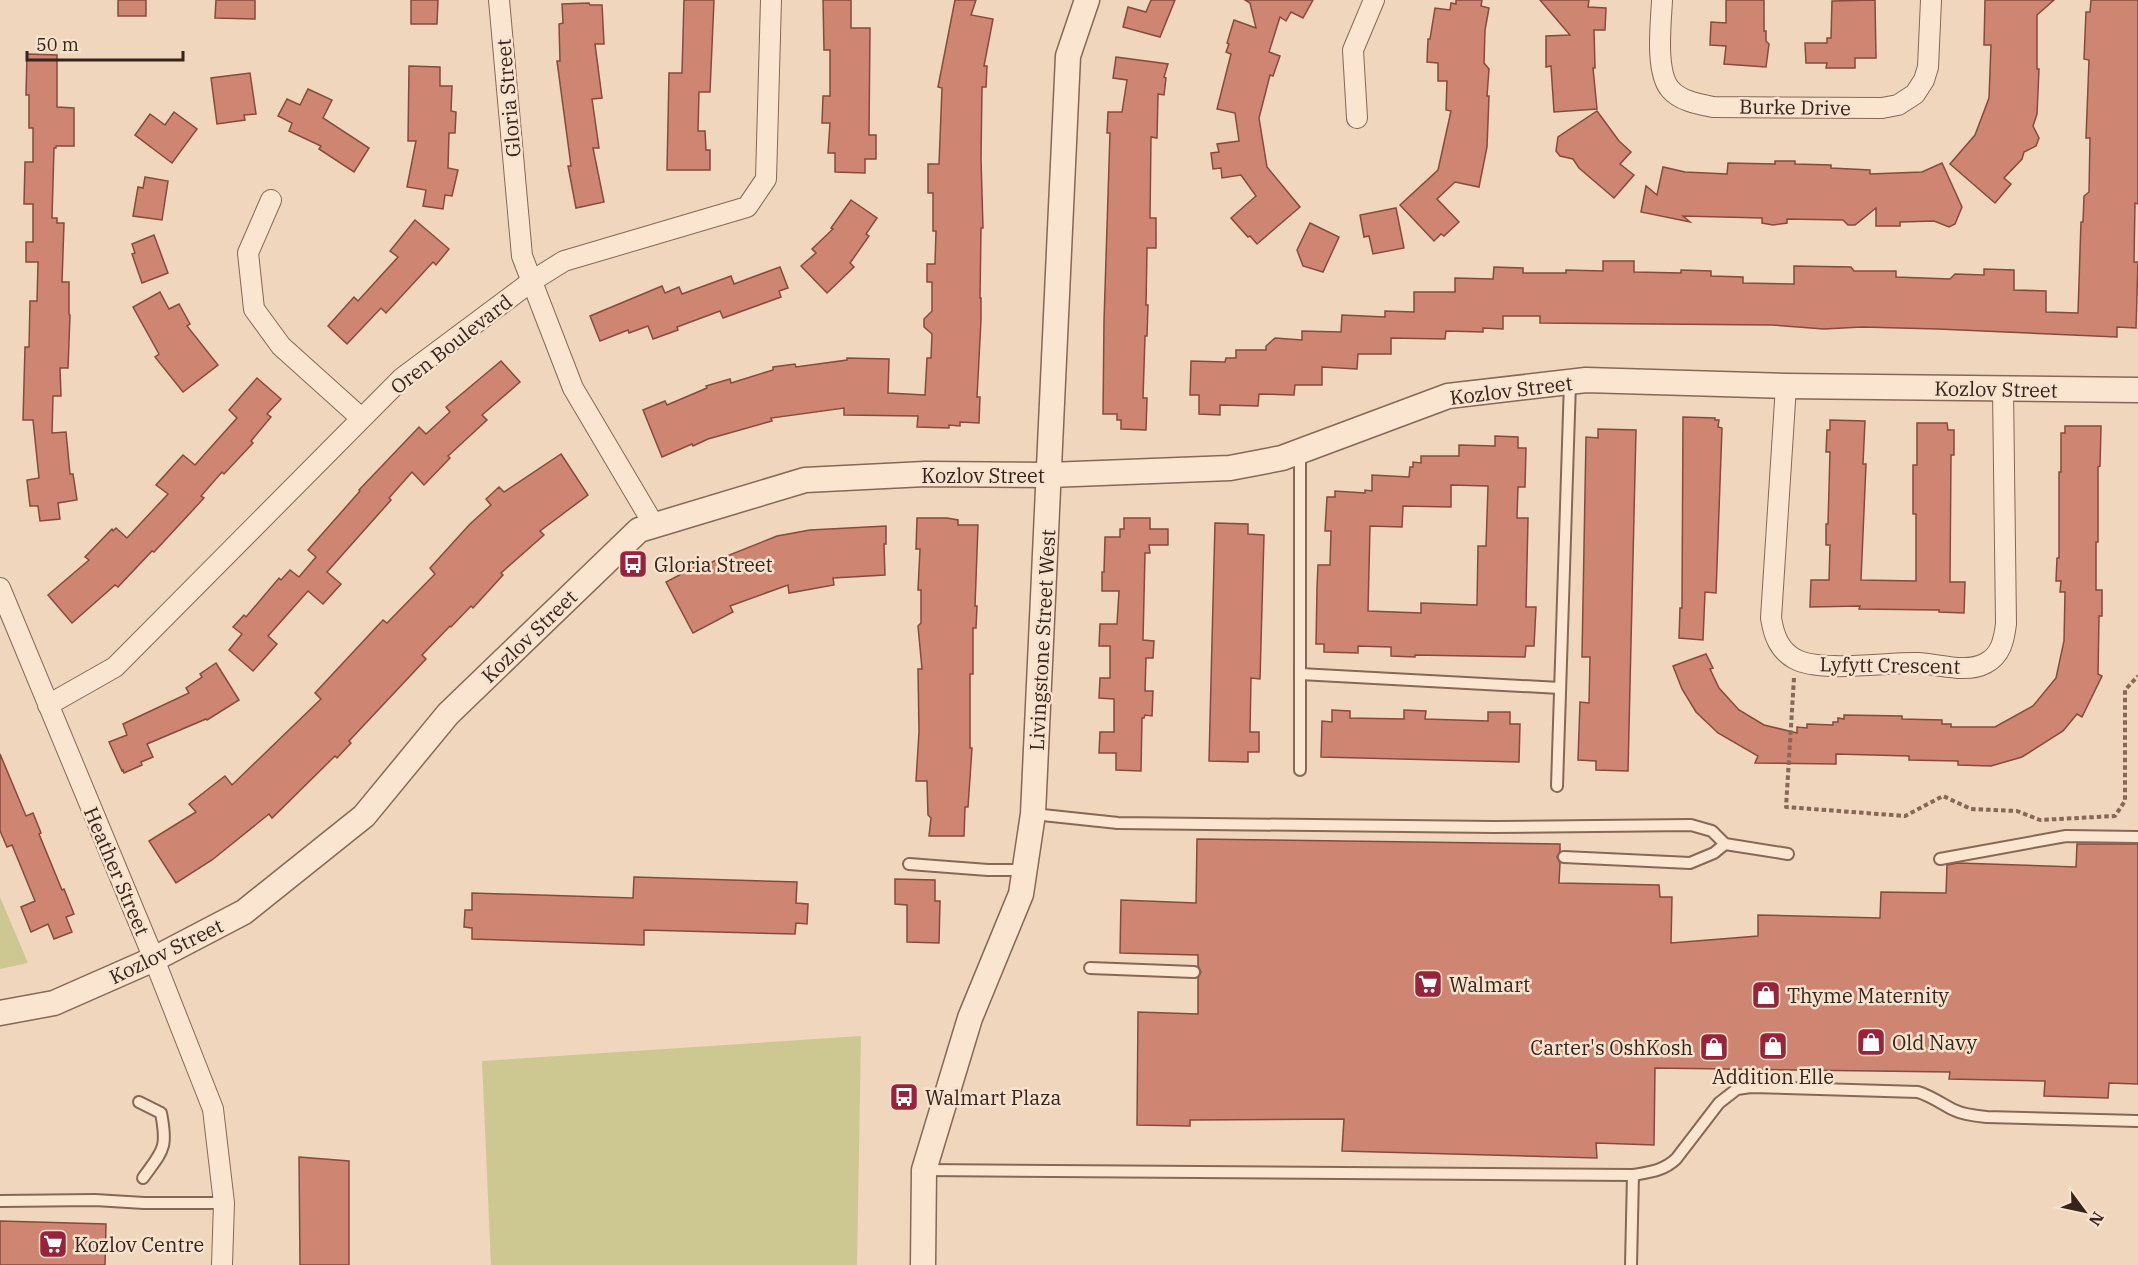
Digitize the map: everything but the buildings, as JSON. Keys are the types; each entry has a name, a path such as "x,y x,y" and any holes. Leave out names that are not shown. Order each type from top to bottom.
{"street":[{"name":"Gloria Street","path":"499,0 522,256 573,388 654,525"},
{"name":"Oren Boulevard","path":"48,705 115,667 402,378 532,281 564,261 747,207 766,179 771,0"},
{"name":"Livingstone Street West","path":"923,1265 924,1170 970,1018 1021,894 1034,814 1068,56 1087,0"},
{"path":"1357,118 1353,50 1374,0"},
{"name":"Burke Drive","path":"1662,0 1662,72 1669,88 1695,104 1882,108 1898,105 1915,94 1924,80 1928,67 1931,0"},
{"path":"271,200 248,253 254,309 281,346 361,418"},
{"name":"Kozlov Street","path":"0,1013 54,1003 154,959 243,912 364,816 448,714 639,530 805,480 925,474 1049,475 1230,468 1282,458 1448,396 1587,380 1786,386 2138,390"},
{"name":"Lyfytt Crescent","path":"1786,386 1771,618 1778,644 1796,659 1822,665 1918,663 1956,668 1985,663 1997,654 2004,639 2006,624 2002,389"},
{"name":"Heather Street","path":"0,588 154,959 213,1109 224,1203 222,1265"}],"lane":[{"path":"1557,786 1570,382"},
{"path":"1300,451 1300,770"},
{"path":"1300,674 1560,688"},
{"path":"1034,814 1118,823 1494,827 1691,825 1712,831 1725,844 1788,854"},
{"path":"1940,859 2066,836 2138,837"},
{"path":"1564,857 1690,863 1714,853 1725,844"},
{"path":"909,864 988,870 1025,870"},
{"path":"1090,968 1194,972"},
{"path":"924,1170 1633,1175 1655,1172 1668,1167 1719,1102 1737,1089 1751,1087 1918,1092 1969,1115 2138,1121"},
{"path":"139,1102 161,1113 165,1132 163,1150 143,1178"},
{"path":"1631,1265 1633,1175"},
{"path":"0,1201 95,1200 144,1203 224,1203"}],"path":[{"path":"1796,659 1786,807 1905,816 1943,796 1971,809 2017,811 2040,820 2115,816 2125,801 2125,690 2138,676"}],"shaded area":[{"path":"0,897 28,963 0,969"},
{"path":"861,1036 857,1265 491,1265 482,1061"}],"place":[{"name":"Gloria Street","path":"633,564"},
{"name":"Walmart","path":"1428,984"},
{"name":"Thyme Maternity","path":"1766,995"},
{"name":"Old Navy","path":"1871,1042"},
{"name":"Addition Elle","path":"1773,1046"},
{"name":"Carter's OshKosh","path":"1714,1047"},
{"name":"Walmart Plaza","path":"904,1097"},
{"name":"Kozlov Centre","path":"53,1244"}]}
